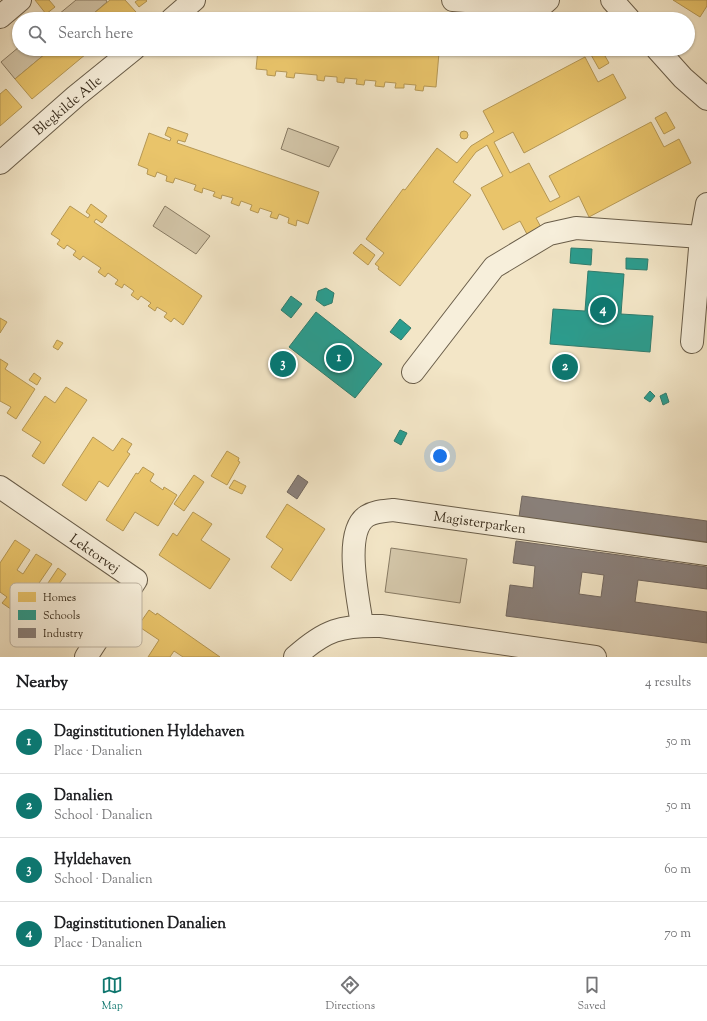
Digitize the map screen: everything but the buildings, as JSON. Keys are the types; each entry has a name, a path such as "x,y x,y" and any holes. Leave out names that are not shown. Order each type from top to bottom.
{"street":[{"path":"0,17 20,0"},
{"path":"180,12 194,0"},
{"path":"453,0 540,7 548,0"},
{"path":"612,0 623,12"},
{"name":"Blegkilde Alle","path":"0,163 76,96 125,56"},
{"path":"663,56 683,78 707,99"},
{"path":"692,342 701,237 707,204"},
{"path":"413,372 494,267 548,234 576,228 701,237"},
{"name":"Lektorvej","path":"0,487 136,580 134,583"},
{"name":"Magisterparken","path":"362,626 352,548 356,529 366,517 379,511 394,510 707,554"},
{"path":"296,657 323,634 344,627 362,626 381,626 595,657"},
{"name":"Lektorvej","path":"86,657 92,647"}],"shaded area":[{"path":"76,0 106,0 107,2 95,12 61,12"},
{"path":"12,53 12,56 43,56 15,79 1,62"},
{"path":"288,128 339,147 329,167 281,149"},
{"path":"165,206 210,236 196,254 153,226"},
{"path":"391,548 467,559 460,603 385,592"}],"place":[{"name":"Daginstitutionen Danalien","path":"603,310"},
{"name":"Daginstitutionen Hyldehaven","path":"339,358"},
{"name":"Hyldehaven","path":"283,364"},
{"name":"Danalien","path":"565,367"}]}
